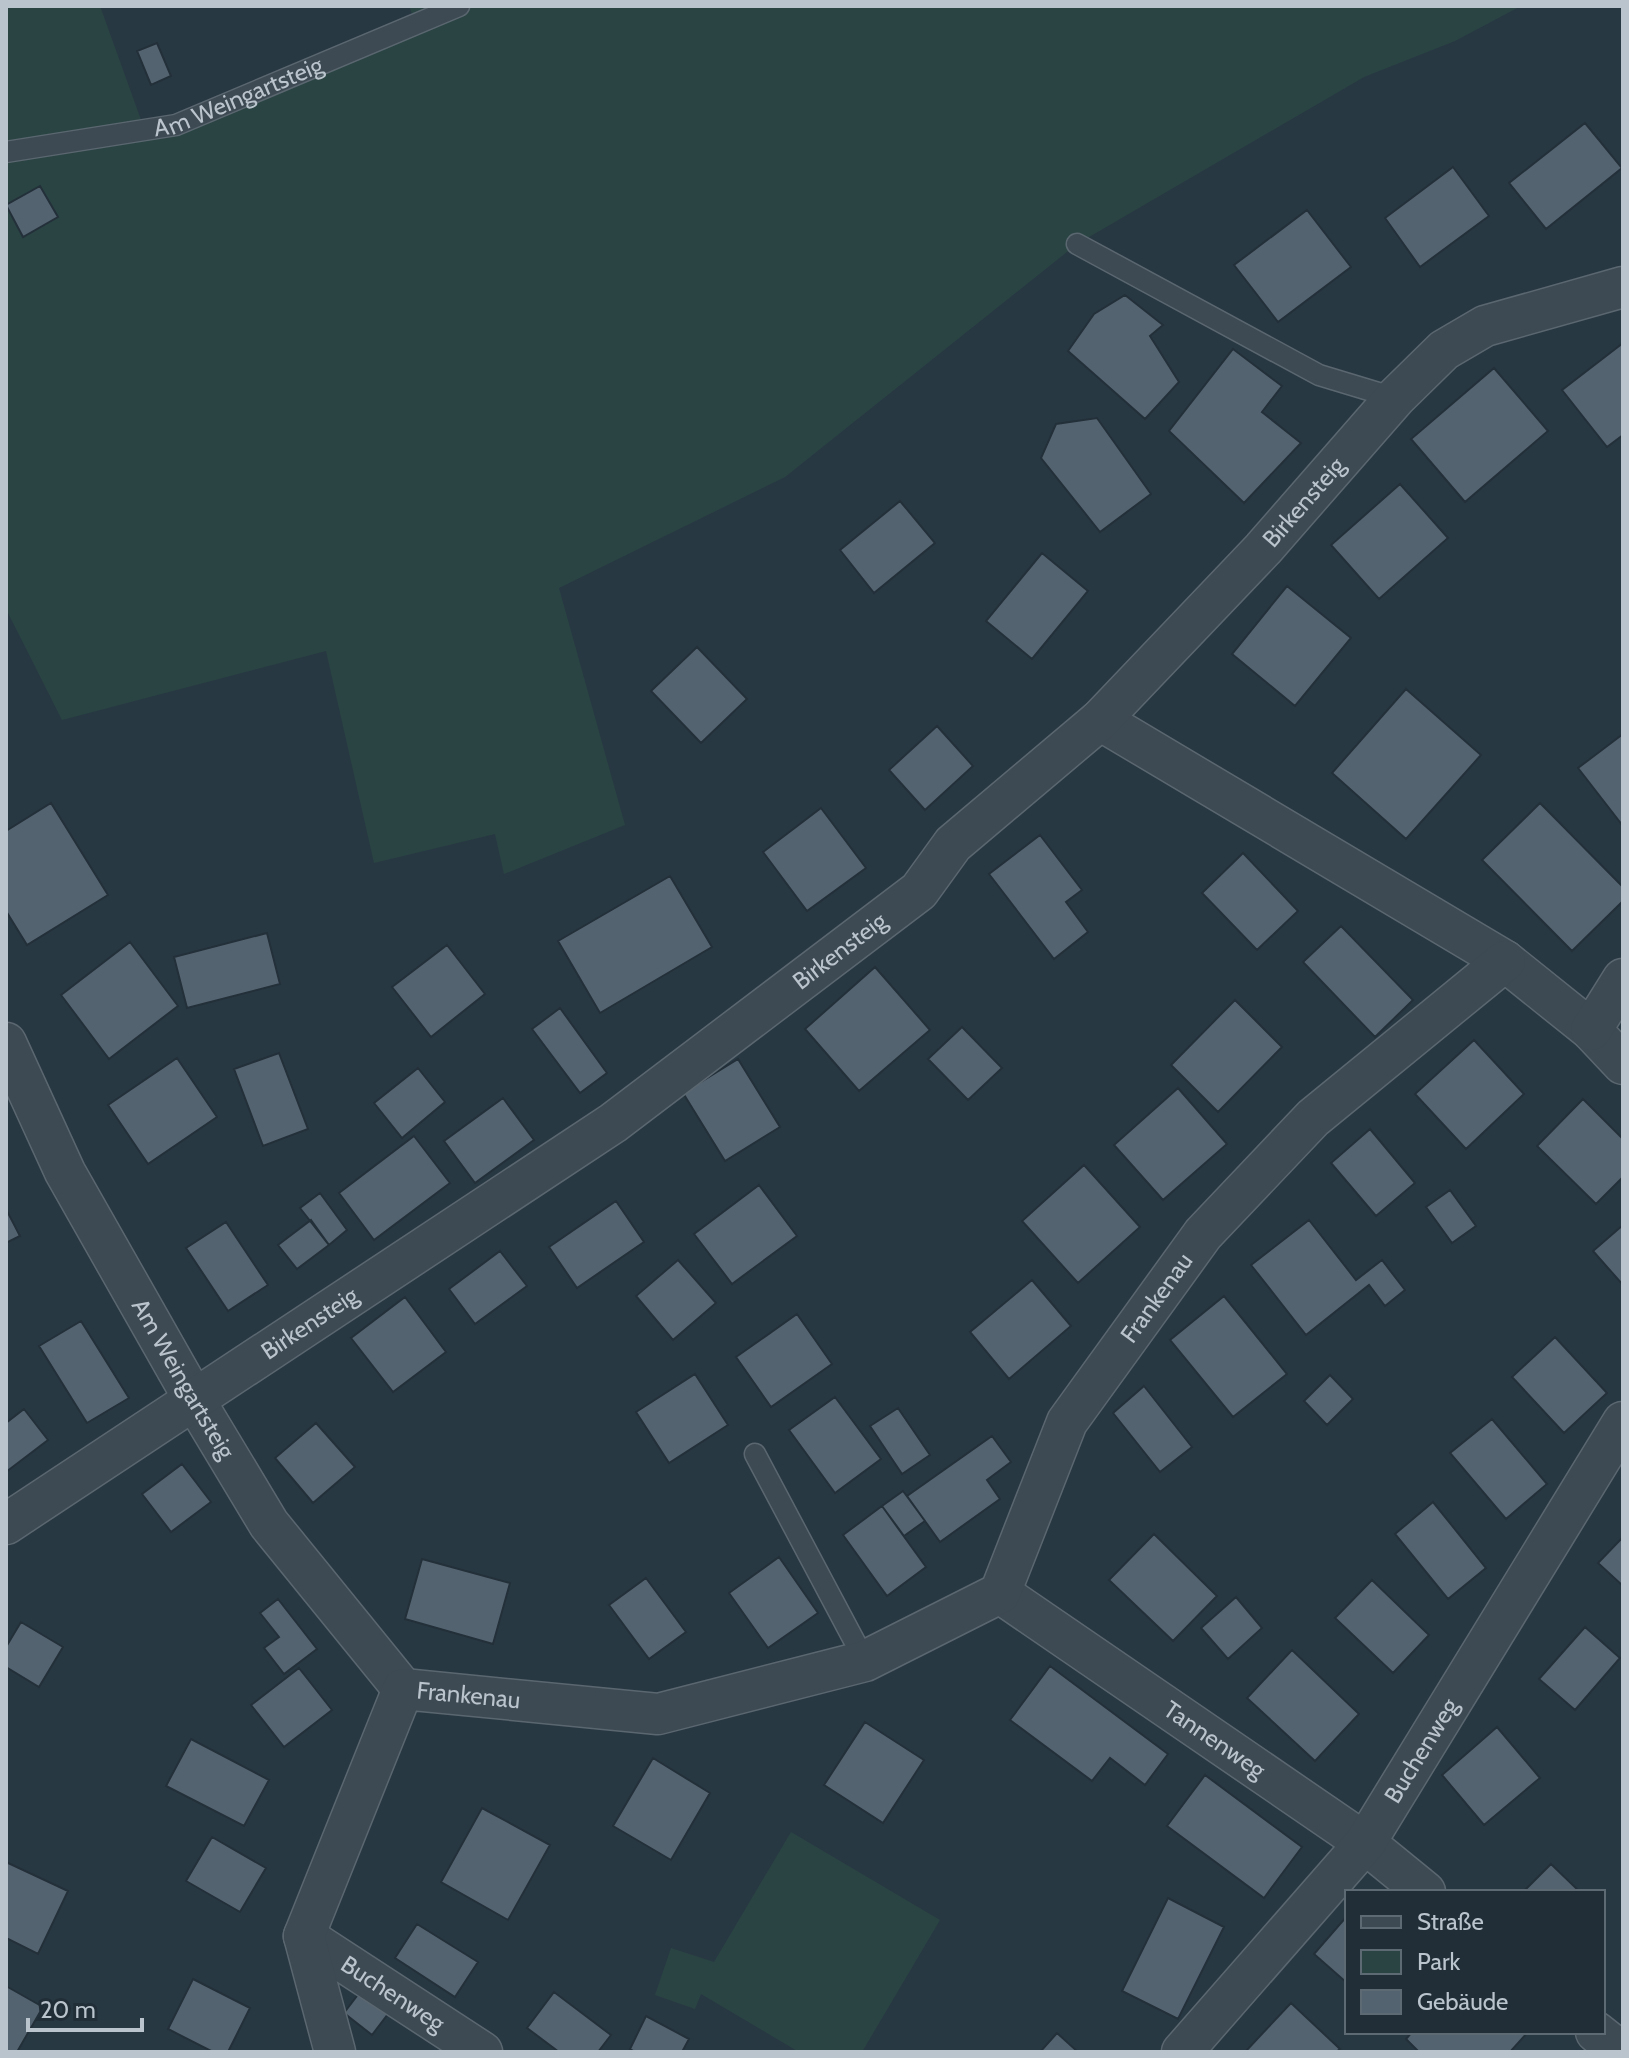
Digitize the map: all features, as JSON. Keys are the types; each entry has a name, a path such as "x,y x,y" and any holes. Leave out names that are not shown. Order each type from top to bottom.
{"street":[{"name":"Birkensteig","path":"6,1524 613,1123 919,891 953,844 1100,720 1263,549 1395,398 1444,350 1485,326 1623,287"},
{"path":"1100,720 1505,961 1591,1030 1623,1064"},
{"name":"Frankenau","path":"304,1936 403,1689 658,1714 865,1661 1000,1593 1067,1422 1203,1234 1313,1118 1505,961"},
{"path":"1591,1030 1623,979"},
{"name":"Am Weingartsteig","path":"6,1043 65,1172 269,1524 403,1689"},
{"name":"Buchenweg","path":"1182,2052 1365,1843 1623,1422"},
{"name":"Tannenweg","path":"1000,1593 1365,1843 1423,1890"},
{"path":"304,1936 335,2052"},
{"name":"Buchenweg","path":"304,1936 482,2052"},
{"path":"1598,2034 1621,2052"}],"lane":[{"name":"Am Weingartsteig","path":"6,152 176,125 459,6"},
{"path":"1077,244 1319,375 1395,398"},
{"path":"755,1454 865,1661"}],"green space":[{"path":"6,6 100,6 145,131 416,24 409,6 1521,6 1455,41 1364,77 1077,244 785,477 559,588 625,825 504,874 495,834 374,863 326,651 62,720 6,609"},
{"path":"791,1832 940,1920 862,2052 799,2052 701,1994 695,2009 655,1995 671,1948 714,1962"}],"building":[{"path":"157,43 171,76 151,85 137,51"},
{"path":"1585,123 1622,168 1546,229 1509,183"},
{"path":"1453,167 1489,216 1420,267 1385,218"},
{"path":"40,186 58,217 23,237 6,205"},
{"path":"1307,210 1351,267 1278,322 1234,265"},
{"path":"1125,295 1163,325 1150,336 1179,382 1145,419 1068,351 1094,314"},
{"path":"1623,343 1623,435 1607,447 1562,390"},
{"path":"1233,349 1282,386 1262,412 1301,443 1244,503 1169,431"},
{"path":"1494,368 1548,431 1465,502 1411,439"},
{"path":"1097,418 1151,494 1100,532 1041,458 1056,424"},
{"path":"1400,484 1448,538 1379,599 1331,545"},
{"path":"900,501 935,543 874,593 840,550"},
{"path":"1042,553 1088,591 1032,659 986,621"},
{"path":"1287,586 1351,638 1295,706 1232,654"},
{"path":"697,647 747,699 701,743 651,691"},
{"path":"1406,689 1481,755 1406,839 1332,773"},
{"path":"937,726 973,766 925,810 889,770"},
{"path":"1623,734 1623,826 1578,768"},
{"path":"51,803 108,895 27,945 6,911 6,831"},
{"path":"1540,803 1623,887 1623,901 1572,951 1482,860"},
{"path":"821,808 866,868 807,911 763,852"},
{"path":"1040,835 1082,890 1066,902 1088,932 1054,959 989,874"},
{"path":"1243,853 1298,911 1257,950 1202,893"},
{"path":"670,876 712,947 600,1013 558,941"},
{"path":"1341,926 1413,1000 1375,1037 1303,962"},
{"path":"267,933 280,984 187,1008 174,957"},
{"path":"130,942 178,1006 109,1059 61,995"},
{"path":"447,945 485,994 431,1037 392,987"},
{"path":"875,967 930,1030 859,1091 805,1029"},
{"path":"1235,1000 1282,1047 1218,1112 1171,1065"},
{"path":"560,1008 607,1073 580,1093 532,1029"},
{"path":"962,1027 1002,1068 968,1100 928,1059"},
{"path":"1474,1040 1524,1094 1466,1149 1415,1094"},
{"path":"279,1053 308,1129 263,1146 234,1069"},
{"path":"177,1058 217,1117 148,1164 108,1105"},
{"path":"738,1059 780,1127 725,1161 683,1093"},
{"path":"418,1068 445,1102 402,1138 374,1103"},
{"path":"1178,1088 1227,1144 1163,1200 1114,1145"},
{"path":"503,1098 534,1140 475,1183 444,1141"},
{"path":"1583,1099 1623,1139 1623,1177 1596,1204 1537,1146"},
{"path":"1370,1129 1415,1183 1376,1216 1331,1163"},
{"path":"414,1136 450,1183 374,1240 339,1193"},
{"path":"1084,1165 1140,1227 1078,1283 1022,1221"},
{"path":"759,1185 797,1236 732,1284 694,1234"},
{"path":"1450,1190 1476,1226 1452,1243 1426,1207"},
{"path":"320,1193 347,1230 329,1245 300,1208"},
{"path":"616,1201 644,1242 577,1288 549,1247"},
{"path":"6,1209 20,1236 6,1243"},
{"path":"311,1220 329,1245 297,1269 278,1245"},
{"path":"1309,1220 1356,1280 1382,1260 1405,1290 1385,1306 1369,1285 1306,1335 1251,1265"},
{"path":"226,1222 268,1285 228,1311 186,1248"},
{"path":"1623,1225 1623,1285 1593,1251"},
{"path":"500,1251 527,1286 475,1324 449,1289"},
{"path":"678,1260 716,1303 673,1340 636,1296"},
{"path":"1032,1280 1071,1326 1009,1379 970,1332"},
{"path":"1224,1296 1287,1374 1233,1417 1170,1340"},
{"path":"405,1297 446,1352 393,1392 351,1338"},
{"path":"797,1314 832,1364 771,1407 736,1357"},
{"path":"81,1321 129,1398 87,1423 39,1346"},
{"path":"1555,1337 1607,1393 1564,1433 1512,1377"},
{"path":"695,1374 728,1425 669,1463 636,1412"},
{"path":"1330,1375 1353,1399 1327,1425 1304,1401"},
{"path":"1144,1386 1192,1447 1160,1472 1113,1413"},
{"path":"835,1397 881,1459 835,1493 789,1430"},
{"path":"898,1408 930,1455 902,1474 870,1426"},
{"path":"24,1409 48,1440 6,1472 6,1423"},
{"path":"1492,1419 1547,1484 1506,1519 1450,1453"},
{"path":"316,1423 355,1467 313,1503 275,1458"},
{"path":"992,1436 1011,1462 987,1480 1000,1499 940,1542 907,1496"},
{"path":"182,1464 211,1502 171,1532 142,1494"},
{"path":"903,1491 925,1521 904,1536 882,1506"},
{"path":"1433,1502 1486,1568 1448,1599 1395,1534"},
{"path":"882,1506 926,1567 887,1596 843,1535"},
{"path":"1154,1534 1217,1596 1173,1641 1109,1580"},
{"path":"1623,1537 1623,1586 1598,1563"},
{"path":"779,1557 818,1613 768,1648 729,1593"},
{"path":"422,1559 510,1583 493,1644 405,1619"},
{"path":"646,1578 686,1632 649,1659 609,1605"},
{"path":"1372,1580 1429,1635 1393,1673 1335,1618"},
{"path":"1236,1597 1262,1628 1228,1659 1201,1628"},
{"path":"278,1599 317,1649 284,1674 264,1648 279,1637 260,1613"},
{"path":"21,1622 63,1647 39,1687 6,1667 6,1647"},
{"path":"1585,1627 1620,1658 1575,1710 1539,1679"},
{"path":"1292,1650 1359,1714 1315,1761 1247,1698"},
{"path":"1050,1666 1168,1754 1145,1785 1110,1758 1092,1781 1010,1720"},
{"path":"299,1668 332,1710 284,1747 251,1705"},
{"path":"865,1722 924,1760 883,1823 824,1785"},
{"path":"1497,1727 1540,1778 1484,1825 1442,1775"},
{"path":"191,1739 269,1780 244,1826 166,1786"},
{"path":"653,1758 710,1793 671,1860 613,1826"},
{"path":"1205,1775 1302,1847 1264,1898 1167,1826"},
{"path":"482,1808 550,1845 508,1920 441,1882"},
{"path":"212,1837 266,1868 240,1912 186,1881"},
{"path":"6,1862 68,1891 38,1954 6,1938"},
{"path":"1551,1864 1578,1890 1525,1890"},
{"path":"1168,1898 1224,1927 1178,2019 1122,1991"},
{"path":"1345,1918 1345,1981 1314,1954"},
{"path":"417,1924 478,1962 455,1997 395,1958"},
{"path":"193,1979 250,2008 228,2052 213,2052 168,2029"},
{"path":"6,1986 43,2007 17,2052 6,2052"},
{"path":"363,1988 391,2010 372,2035 344,2013"},
{"path":"554,1992 611,2035 598,2052 559,2052 527,2028"},
{"path":"1291,2003 1340,2049 1336,2052 1245,2052"},
{"path":"646,2016 689,2039 682,2052 635,2052 630,2049"},
{"path":"1057,2033 1078,2052 1040,2052"},
{"path":"1410,2034 1526,2034 1510,2052 1419,2052 1406,2039"}]}
